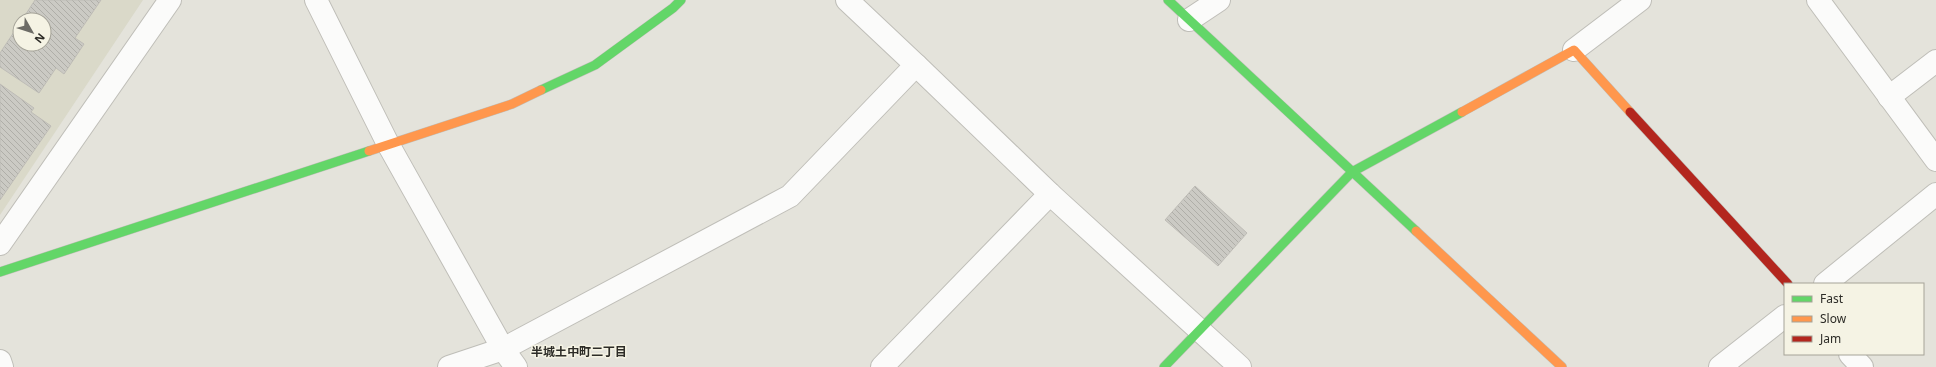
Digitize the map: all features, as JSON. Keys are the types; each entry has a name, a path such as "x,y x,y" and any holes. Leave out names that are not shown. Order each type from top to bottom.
{"street":[{"path":"0,244 170,0"},
{"path":"0,272 512,104 595,65 673,8 681,0"},
{"path":"847,0 1050,194 1240,367"},
{"path":"1168,0 1562,367"},
{"path":"1189,20 1219,0"},
{"path":"1164,367 1352,172 1574,50 1640,0"},
{"path":"1818,0 1936,160"},
{"path":"320,1 388,144 502,349 516,367"},
{"path":"1574,50 1787,283"},
{"path":"1889,97 1936,61"},
{"path":"449,367 502,349 790,196 916,65"},
{"path":"882,367 1050,194"},
{"path":"1826,283 1936,194"},
{"path":"1720,367 1784,317"},
{"path":"1851,355 1862,367"},
{"path":"0,361 2,367"}],"shaded area":[{"path":"0,0 143,0 0,215"}],"building":[{"path":"35,0 101,0 75,38 84,44 64,74 56,68 39,93 0,67 0,53 12,35 12,52 52,52 52,12 27,12"},
{"path":"0,84 34,108 31,112 51,126 0,200"},
{"path":"1195,186 1247,233 1218,266 1165,220"}],"traffic: fast":[{"path":"541,90 595,65 673,8 681,0"},
{"path":"1168,0 1416,231"},
{"path":"1164,367 1352,172 1462,112"},
{"path":"0,272 369,151"}],"traffic: slow":[{"path":"1462,112 1574,50 1630,112"},
{"path":"369,151 512,104 541,90"},
{"path":"1416,231 1562,367"}],"traffic: jam":[{"path":"1630,112 1787,283"}],"district":[{"name":"半城土中町二丁目","path":"579,351"}]}
